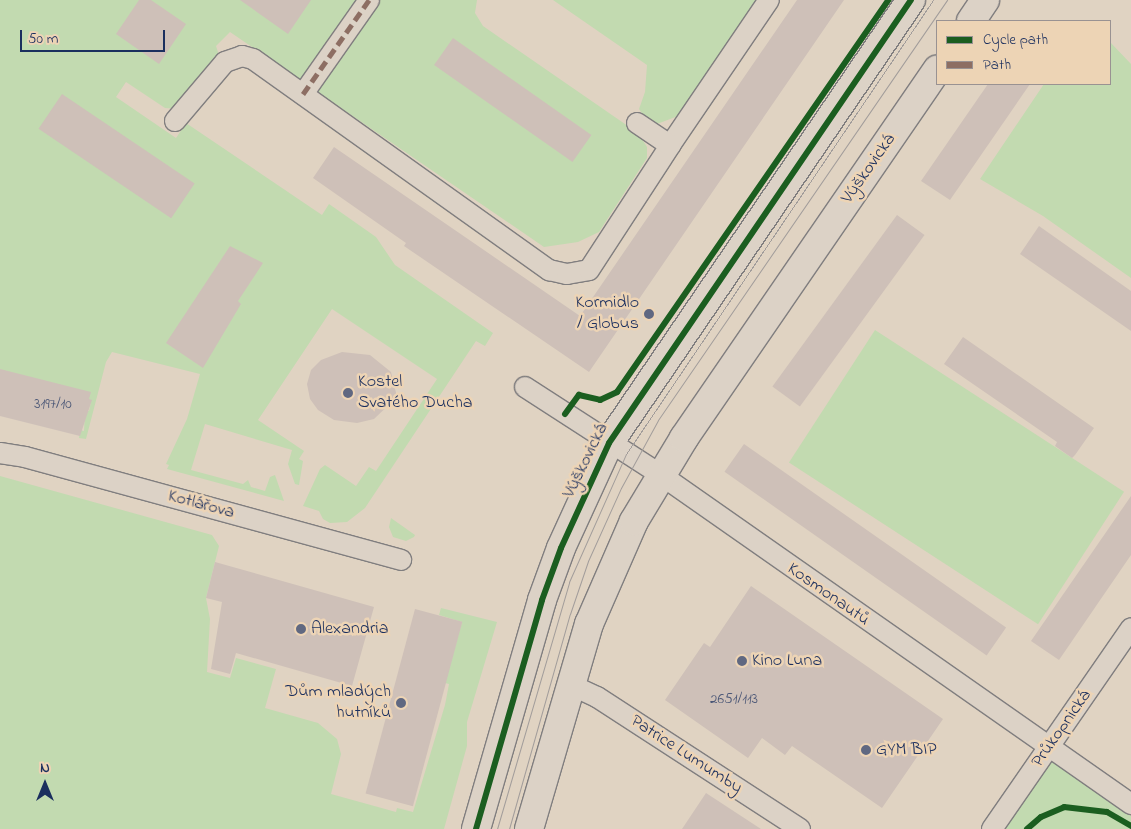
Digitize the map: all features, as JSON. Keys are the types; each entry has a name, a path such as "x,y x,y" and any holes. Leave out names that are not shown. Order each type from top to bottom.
{"street":[{"path":"303,94 369,0"},
{"path":"176,121 232,58 253,59 549,270 568,274 589,270 670,145 769,0"},
{"name":"Výškovická","path":"476,829 542,600 561,548 609,443 911,0"},
{"path":"972,20 985,0"},
{"name":"Výškovická","path":"528,829 569,684 612,567 661,476 936,71"},
{"path":"637,123 670,145"},
{"name":"Kosmonautů","path":"525,387 661,476 1048,748 1131,804"},
{"name":"Kotlářova","path":"0,453 25,457 400,560"},
{"name":"Průkopnická","path":"992,829 1131,628"},
{"name":"Patrice Lumumby","path":"569,684 596,697 800,829"}],"green space":[{"path":"0,0 477,0 475,13 483,26 638,133 647,147 647,158 599,232 578,242 544,247 230,32 216,46 219,55 179,109 165,108 126,82 116,97 176,138 186,123 322,215 329,204 376,237 395,265 493,333 485,346 476,341 365,508 347,522 330,523 323,519 319,511 303,506 320,469 325,465 356,486 369,467 376,471 437,379 332,309 258,420 304,451 299,459 303,461 299,485 295,484 288,464 292,450 205,424 191,470 243,484 248,480 251,487 265,491 270,477 275,475 284,501 167,469 169,465 166,464 187,419 200,374 112,352 106,362 86,439 79,438 80,430 84,431 85,410 89,411 91,402 0,371"},
{"path":"553,0 758,0 678,116 657,124 645,118 639,109 645,92 647,65"},
{"path":"1111,43 1131,64 1131,278 1043,216 980,179 1043,85 1111,85"},
{"path":"875,330 1124,492 1038,624 789,463"},
{"path":"0,476 212,535 219,546 206,598 210,619 207,672 230,678 236,658 276,669 265,708 318,723 337,739 341,754 331,794 396,812 397,808 413,812 445,705 449,684 445,683 462,622 439,615 441,608 497,622 467,722 467,746 444,829 0,829"},
{"path":"391,518 415,535 414,537 406,541 393,537 389,527"},
{"path":"1048,748 1131,804 1131,829 992,829"}],"building":[{"path":"139,0 151,0 186,24 159,64 116,34"},
{"path":"240,0 311,0 288,34"},
{"path":"797,0 844,0 589,372 404,246 406,243 313,178 334,147 580,316"},
{"path":"453,38 591,135 573,162 434,65"},
{"path":"987,85 1029,85 950,200 921,181"},
{"path":"62,94 195,183 171,218 39,129"},
{"path":"897,215 925,235 800,406 772,387"},
{"path":"1039,226 1131,291 1131,331 1020,254"},
{"path":"230,246 263,263 238,301 241,304 203,368 166,343"},
{"path":"963,337 1094,428 1072,458 1055,446 1057,442 944,364"},
{"name":"Kostel Svatého Ducha","path":"342,352 370,355 391,372 397,397 374,419 357,423 334,420 318,410 310,399 307,384 311,370 321,360"},
{"path":"0,369 91,392 89,399 92,400 80,436 0,416"},
{"path":"744,444 1006,628 987,655 724,472"},
{"path":"1131,496 1131,555 1059,660 1031,641"},
{"name":"Alexandria","path":"215,562 374,607 352,686 236,653 230,674 211,669 222,602 206,598"},
{"path":"751,586 943,719 882,808 792,746 785,755 762,738 748,758 665,700 704,643 710,647"},
{"path":"415,609 462,622 413,806 366,793"},
{"path":"706,793 761,829 682,829"}],"tram line":[{"path":"497,829 569,582 626,454 933,0"},
{"path":"509,829 570,614 588,561 621,488 658,420 947,0"}],"marked path":[{"path":"303,94 369,0"}],"cycle path":[{"path":"565,414 579,395 600,400 617,392 888,0"},
{"path":"476,829 542,600 561,548 609,443 911,0"},
{"path":"1027,829 1041,817 1064,807 1107,812 1131,826"}],"place":[{"name":"Kormidlo / Globus","path":"649,314"},
{"name":"Kostel Svatého Ducha","path":"348,393"},
{"name":"Alexandria","path":"301,629"},
{"name":"Kino Luna","path":"742,661"},
{"name":"Dům mladých hutníků","path":"401,703"},
{"name":"GYM BIP","path":"866,750"}]}
